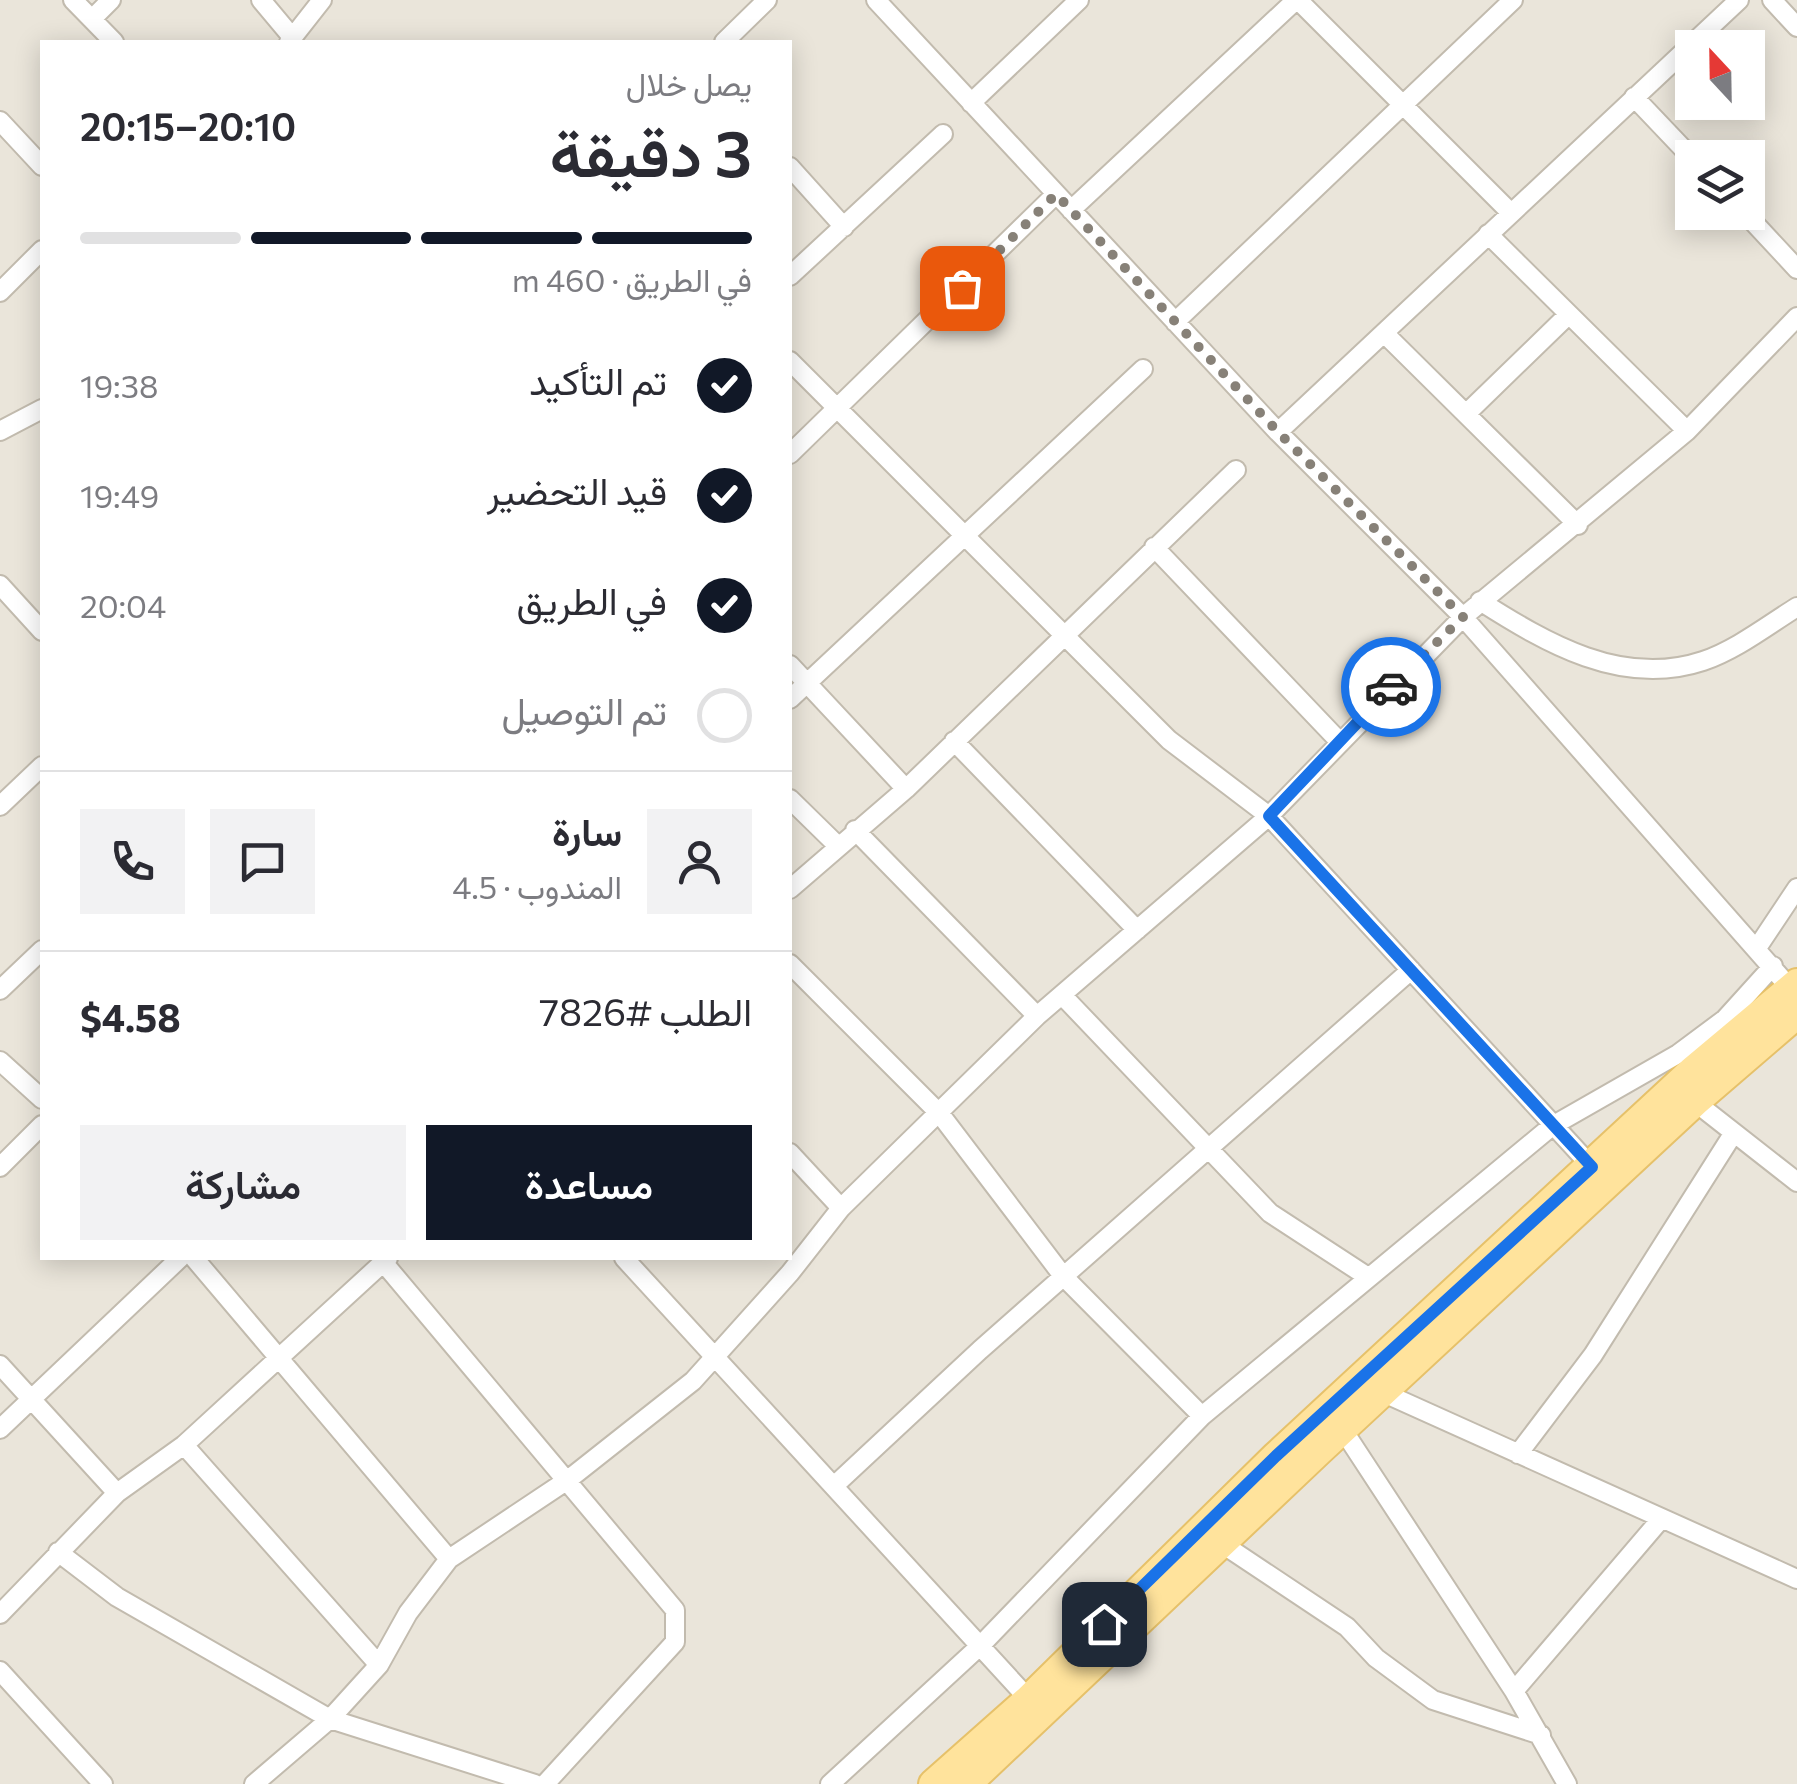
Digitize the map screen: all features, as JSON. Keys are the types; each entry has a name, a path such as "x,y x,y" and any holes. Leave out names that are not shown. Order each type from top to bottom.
{"main road":[{"path":"934,1784 1036,1707 1220,1543 1309,1442 1343,1430 1384,1393 1695,1102 1795,996"},
{"path":"967,1784 1036,1707 1692,1071 1795,996"}],"street":[{"path":"73,0 112,40"},
{"path":"92,19 111,0"},
{"path":"261,0 291,40 322,0"},
{"path":"726,40 768,0"},
{"path":"876,0 1278,432 1463,617 1795,996"},
{"path":"1071,210 1297,0 1510,213"},
{"path":"1175,322 1514,0"},
{"path":"1772,0 1797,27"},
{"path":"1278,432 1732,2"},
{"path":"971,102 1071,3"},
{"path":"1634,97 1675,140"},
{"path":"0,120 40,164"},
{"path":"792,274 943,134"},
{"path":"792,170 844,227"},
{"path":"792,452 1056,194"},
{"path":"1761,230 1797,269"},
{"path":"1488,234 1687,431"},
{"path":"0,292 40,252"},
{"path":"1466,413 1567,316"},
{"path":"254,1784 330,1719 379,1666 408,1614 450,1560 569,1480 717,1358 841,1208 1037,1016 1269,816 1338,740 1463,617 1687,431 1797,317"},
{"path":"1385,334 1578,524"},
{"path":"792,363 840,408 961,537 1168,740 1269,816 1592,1167"},
{"path":"792,697 1143,369"},
{"path":"0,431 40,410"},
{"path":"792,888 906,789 1236,470"},
{"path":"1154,547 1338,740"},
{"path":"0,585 40,630"},
{"path":"1480,602 1534,635 1589,660 1658,670 1704,660 1797,606"},
{"path":"792,666 906,789"},
{"path":"954,741 1137,930"},
{"path":"0,806 40,768"},
{"path":"792,801 838,846"},
{"path":"855,830 1037,1016"},
{"path":"1756,948 1797,888"},
{"path":"0,990 40,952"},
{"path":"792,966 940,1114 1063,1276 1202,1416"},
{"path":"830,1784 981,1645 1202,1416 1552,1126 1678,1054 1725,1019 1772,966"},
{"path":"836,1485 1063,1276 1411,970"},
{"path":"1062,995 1207,1149 1291,1230 1368,1277"},
{"path":"0,1061 40,1097"},
{"path":"1695,1102 1797,1182"},
{"path":"0,1167 40,1126"},
{"path":"1518,1454 1593,1355 1733,1134"},
{"path":"792,1156 841,1208"},
{"path":"0,1429 178,1260"},
{"path":"196,1260 450,1560"},
{"path":"0,1614 117,1493 184,1445 385,1260 675,1610 675,1642 545,1784"},
{"path":"626,1260 1036,1707"},
{"path":"0,1365 117,1493"},
{"path":"1384,1393 1797,1580"},
{"path":"1343,1430 1514,1691 1567,1784"},
{"path":"184,1445 379,1666"},
{"path":"1514,1691 1661,1519"},
{"path":"1220,1543 1347,1627 1376,1658 1433,1700 1541,1735"},
{"path":"58,1552 132,1607 330,1719 535,1784"},
{"path":"0,1671 103,1784"}],"shaded area":[{"path":"0,0 1797,0 1797,1784 0,1784"}],"way so far":[{"path":"962,288 1056,194 1278,432 1463,617 1391,687"}],"route":[{"path":"1104,1624 1276,1456 1592,1167 1269,816 1391,687"}]}
